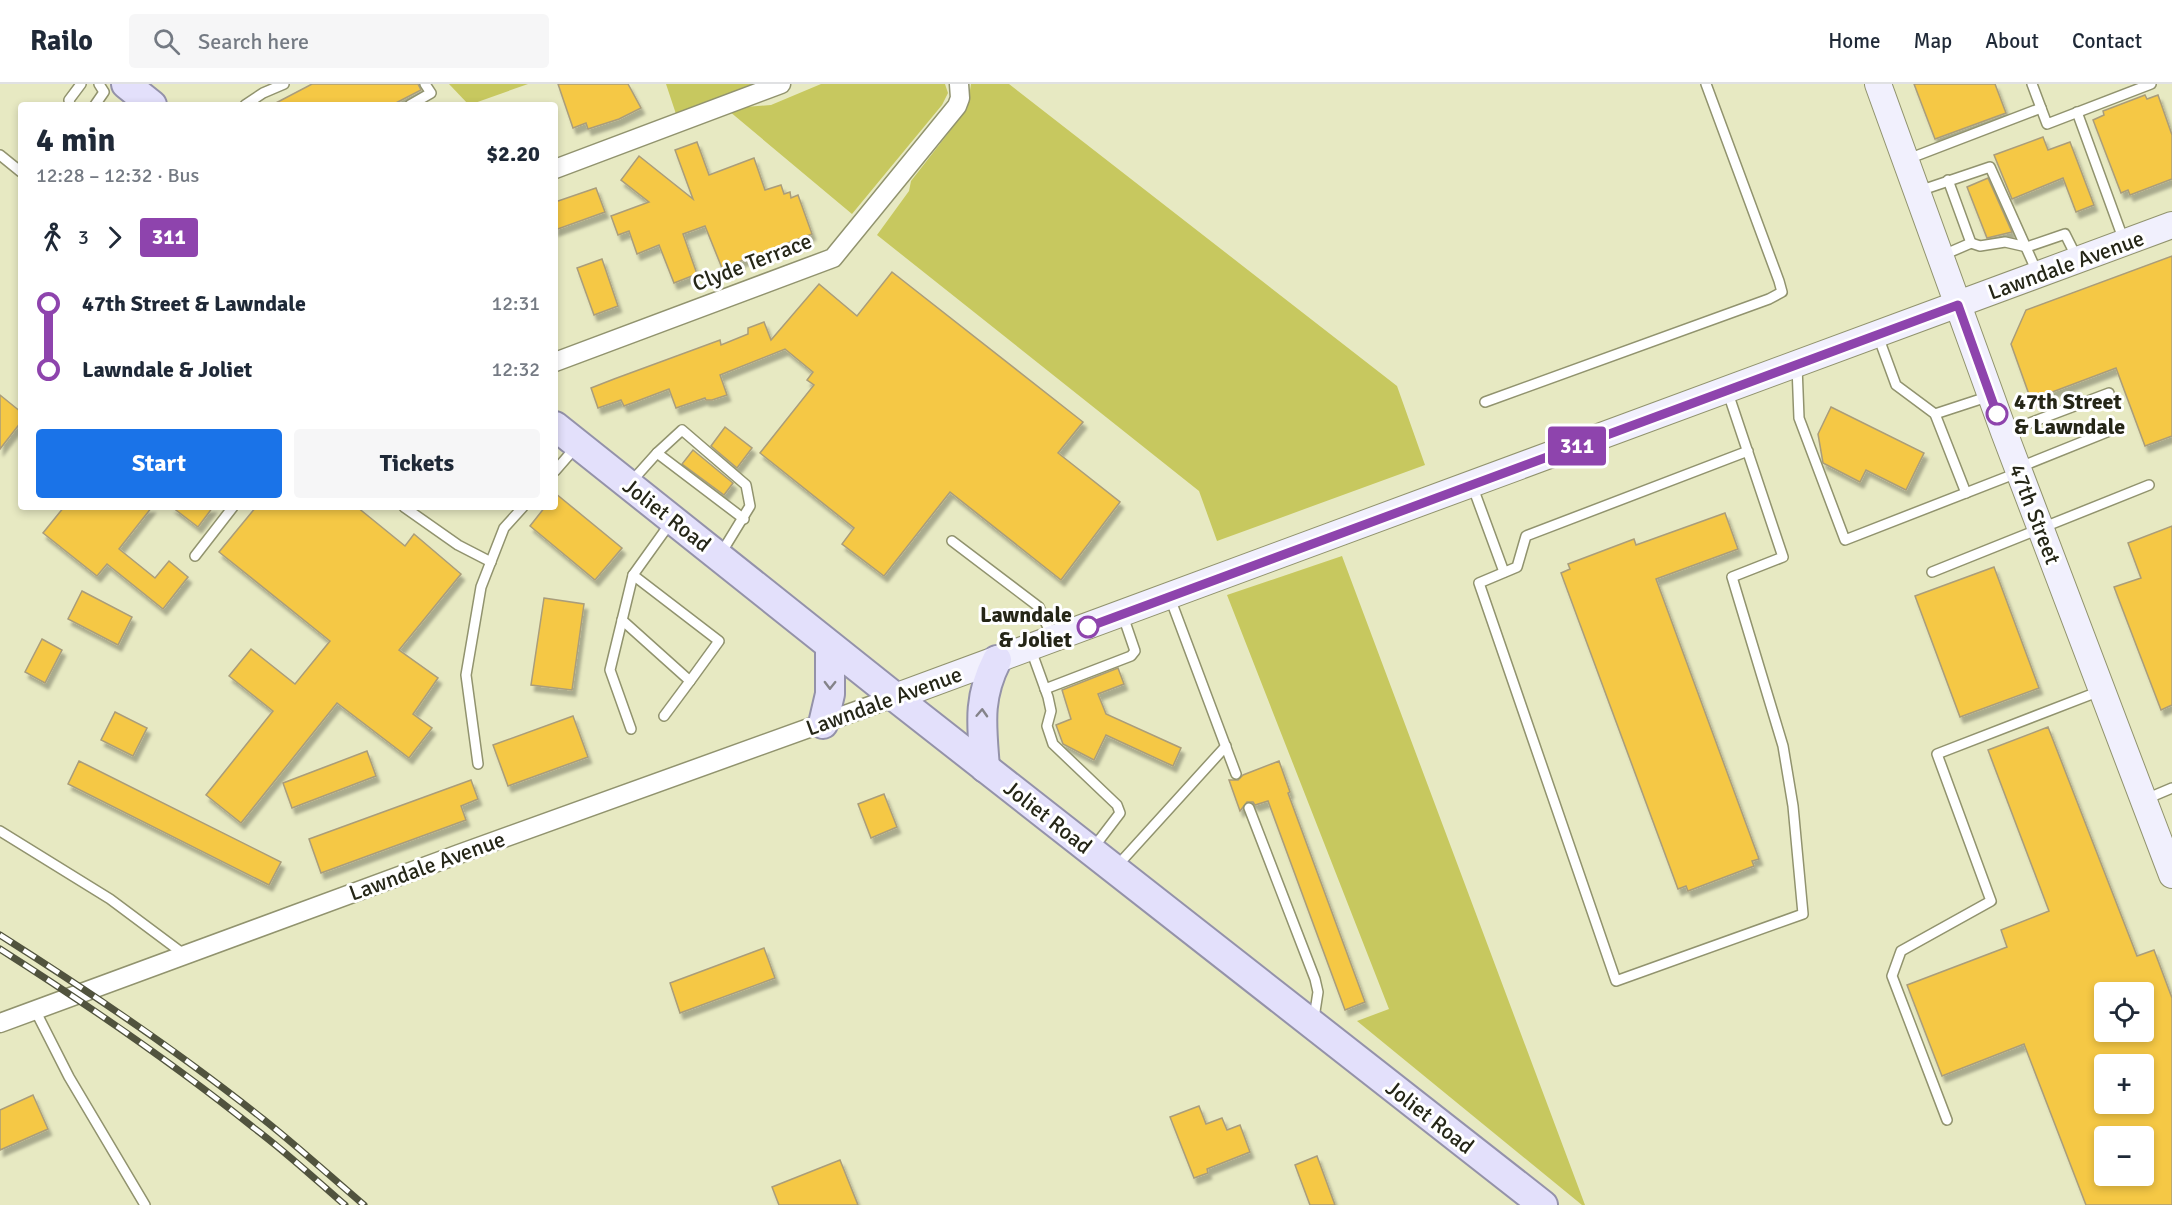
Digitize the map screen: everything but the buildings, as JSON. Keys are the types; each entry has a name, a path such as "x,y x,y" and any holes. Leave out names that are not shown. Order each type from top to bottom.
{"main road":[{"path":"126,84 148,102"},
{"name":"Joliet Road","path":"558,428 895,698 1543,1205"},
{"path":"823,724 830,694 830,646"},
{"path":"985,768 981,713 991,672 997,660"}],"street":[{"path":"558,168 781,84"},
{"name":"47th Street","path":"1878,84 2004,432 2172,875"},
{"name":"Clyde Terrace","path":"558,361 833,258 957,106 959,86"},
{"name":"Lawndale Avenue","path":"0,1023 459,854 895,698 2172,225"}],"lane":[{"path":"69,102 81,84"},
{"path":"96,102 104,92 99,84"},
{"path":"250,102 284,84"},
{"path":"415,102 431,93 425,84"},
{"path":"1485,402 1769,299 1782,292 1706,84"},
{"path":"2032,84 2047,124 2151,84"},
{"path":"1906,160 2041,108"},
{"path":"2078,112 2125,243"},
{"path":"0,155 18,170"},
{"path":"1917,192 1990,167 2039,275"},
{"path":"1948,180 1971,243"},
{"path":"1941,257 1971,243 1980,246 2005,243 2027,247 2065,234 2079,260"},
{"path":"1877,335 1896,385 1935,414 1966,493"},
{"path":"1797,365 1799,418 1845,540 1966,493 2117,428"},
{"path":"1728,390 1783,557 1732,577 1783,746 1792,806 1803,914 1616,981 1479,583 1516,567 1526,536 1748,451"},
{"path":"2004,432 2109,393"},
{"path":"1935,414 1991,395"},
{"path":"628,485 682,430 746,485 750,506 719,557"},
{"path":"558,467 578,444"},
{"path":"657,453 744,519"},
{"path":"1472,484 1504,572"},
{"path":"1932,572 2149,485"},
{"path":"195,556 231,510"},
{"path":"408,510 458,545 491,562"},
{"path":"478,764 466,675 482,587 504,528 520,510"},
{"path":"631,729 610,670 633,575 672,520"},
{"path":"952,541 1039,607 1045,689 1051,711 1047,726 1053,744 1117,806 1120,813 1090,851"},
{"path":"633,575 718,641 663,716"},
{"path":"1169,596 1236,774"},
{"path":"1045,689 1131,656 1135,651 1122,614"},
{"path":"622,621 690,681"},
{"path":"1947,1120 1892,976 1901,951 1991,901 1937,754 2102,690"},
{"path":"1114,869 1226,746"},
{"path":"2144,800 2172,789"},
{"path":"1249,808 1315,979 1318,992 1313,1025"},
{"path":"0,831 110,900 186,955"},
{"path":"35,1010 69,1077 144,1205"}],"shaded area":[{"path":"449,84 528,84 477,102 466,102"},
{"path":"666,84 766,84 677,117"},
{"path":"821,84 945,84 948,93 942,105 852,214 729,111 771,105"},
{"path":"971,84 1009,84 1397,386 1425,465 1217,541 1199,491 877,235 909,191 911,181 967,109"},
{"path":"1342,556 1585,1205 1582,1205 1357,1021 1389,1009 1227,595"}],"railway":[{"path":"0,935 167,1046 276,1129 364,1205"},
{"path":"0,949 98,1013 193,1080 278,1146 345,1205"}],"bus line":[{"name":"311","path":"1088,627 1958,305 1997,414"}],"place":[{"name":"47th Street & Lawndale","path":"1997,414"},
{"name":"Lawndale & Joliet","path":"1088,627"}]}
